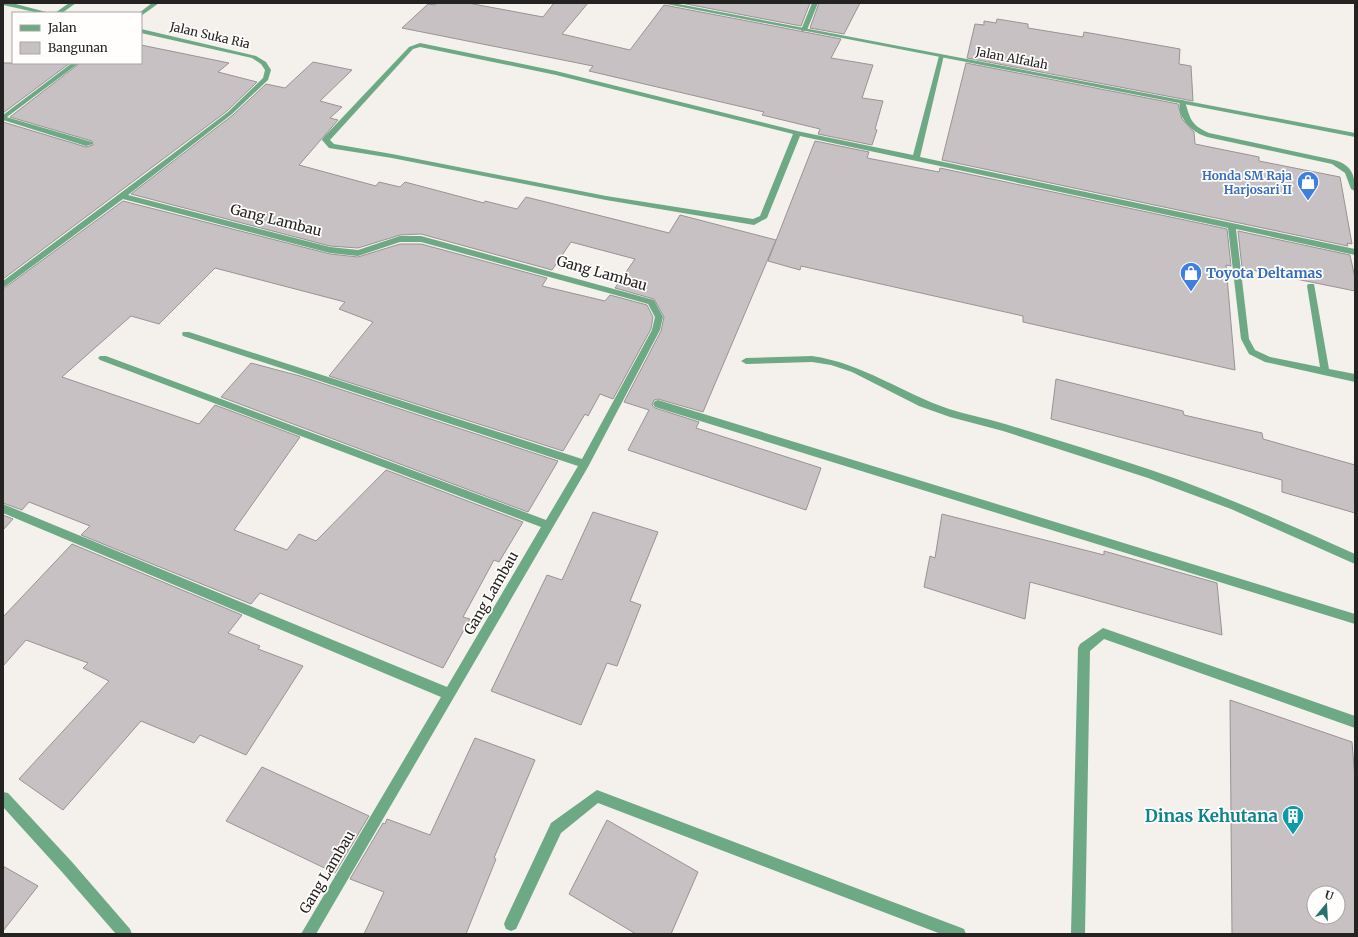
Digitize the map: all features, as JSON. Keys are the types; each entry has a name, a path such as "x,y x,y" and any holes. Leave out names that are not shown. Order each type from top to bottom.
{"street":[{"path":"4,3 43,12"},
{"path":"60,12 73,3"},
{"path":"142,13 156,3"},
{"name":"Jalan Alfalah","path":"664,3 1355,134"},
{"path":"804,30 814,3"},
{"name":"Jalan Suka Ria","path":"122,196 230,113 266,79 268,70 264,63 254,57 142,31"},
{"path":"797,133 763,218 754,222 606,198 414,160 332,146 326,140 411,48 416,45 563,75 797,133 916,157 1355,252"},
{"path":"916,157 942,56"},
{"path":"3,118 75,64"},
{"path":"1182,101 1187,121 1193,129 1207,135 1334,162 1346,168 1351,175 1355,189"},
{"path":"3,118 89,144"},
{"path":"3,284 122,196"},
{"name":"Gang Lambau","path":"122,196 330,250 358,253 400,239 421,239 651,302 660,317 656,330 584,464 308,934"},
{"path":"1232,226 1245,339 1252,352 1268,360 1355,378"},
{"path":"1311,286 1325,372"},
{"path":"186,334 584,464"},
{"path":"103,358 547,525"},
{"path":"746,361 812,359 832,362 855,370 922,403 950,413 1003,427 1150,474 1235,506 1355,558"},
{"path":"658,404 1355,619"},
{"path":"3,508 449,694"},
{"path":"1078,934 1084,648 1103,633 1355,722"},
{"path":"511,924 556,828 597,796 959,934"},
{"path":"3,798 67,867 125,934"}],"building":[{"path":"437,3 468,3 543,17 554,3 588,3 562,34 630,50 664,5 841,39 831,58 873,65 862,98 883,101 875,129 877,130 872,145 818,134 820,129 762,115 764,112 589,71 593,66 402,28 428,4 435,5"},
{"path":"681,3 810,3 801,26"},
{"path":"819,3 860,3 844,34 810,28"},
{"path":"997,19 1028,24 1028,28 1083,37 1084,32 1180,49 1179,64 1191,66 1193,101 967,58 975,24 984,25 984,21 996,23"},
{"path":"142,45 229,63 218,72 257,82 227,111 3,279 3,122 86,147 93,145 92,141 10,117 79,64 142,64"},
{"path":"313,62 352,70 320,101 342,107 330,118 338,120 299,165 376,186 379,182 400,187 405,182 484,203 485,201 517,209 526,197 669,233 680,215 776,240 703,412 658,399 654,400 652,405 655,408 699,422 696,428 821,468 806,510 628,450 649,410 624,402 661,331 664,317 654,299 615,288 635,259 571,242 552,270 421,234 400,235 358,248 330,246 131,194 233,115 266,84 285,88"},
{"path":"3,63 69,64 3,113"},
{"path":"966,63 1178,104 1182,119 1194,132 1195,144 1259,157 1259,161 1340,177 1352,244 1347,243 1348,246 942,160"},
{"path":"815,141 869,152 867,158 939,172 940,168 1227,229 1231,266 1226,265 1235,370 1023,322 1023,316 801,266 800,270 768,261"},
{"path":"123,201 330,254 358,257 400,244 421,244 547,278 542,286 605,301 610,295 647,305 653,317 651,329 613,399 600,394 588,416 585,414 563,451 329,376 373,322 339,309 345,302 215,268 159,324 131,316 62,377 199,424 215,405 300,437 234,530 287,550 299,534 316,541 386,470 523,522 499,562 494,560 463,617 470,619 443,668 260,593 251,604 81,535 90,526 29,502 22,510 3,503 3,289"},
{"path":"1238,231 1350,255 1355,278 1355,291 1242,268"},
{"path":"251,363 300,376 558,461 528,512 221,397"},
{"path":"1056,379 1183,411 1184,415 1262,433 1263,439 1355,465 1355,513 1282,492 1282,480 1051,419"},
{"path":"593,512 658,532 630,601 641,605 617,666 607,663 581,725 491,691 547,575 562,580"},
{"path":"942,514 1104,555 1104,551 1217,583 1222,635 1030,582 1025,619 924,587 930,556 935,558"},
{"path":"3,515 13,519 3,530"},
{"path":"72,544 242,615 228,633 260,646 258,649 303,666 246,755 200,735 194,743 141,721 63,810 19,779 109,681 83,668 88,663 26,640 3,666 3,617"},
{"name":"Dinas Kehutana","path":"1230,700 1352,742 1355,778 1355,934 1232,934"},
{"path":"475,738 535,760 494,858 496,859 466,934 364,934 384,892 350,879 383,823 385,824 387,819 430,835"},
{"path":"262,767 369,816 335,873 226,821"},
{"path":"607,820 698,872 671,934 636,934 569,894"},
{"path":"3,866 38,886 3,931"}],"place":[{"name":"Honda SM Raja Harjosari II","path":"1308,202"},
{"name":"Toyota Deltamas","path":"1191,292"},
{"name":"Dinas Kehutana","path":"1293,836"}]}
